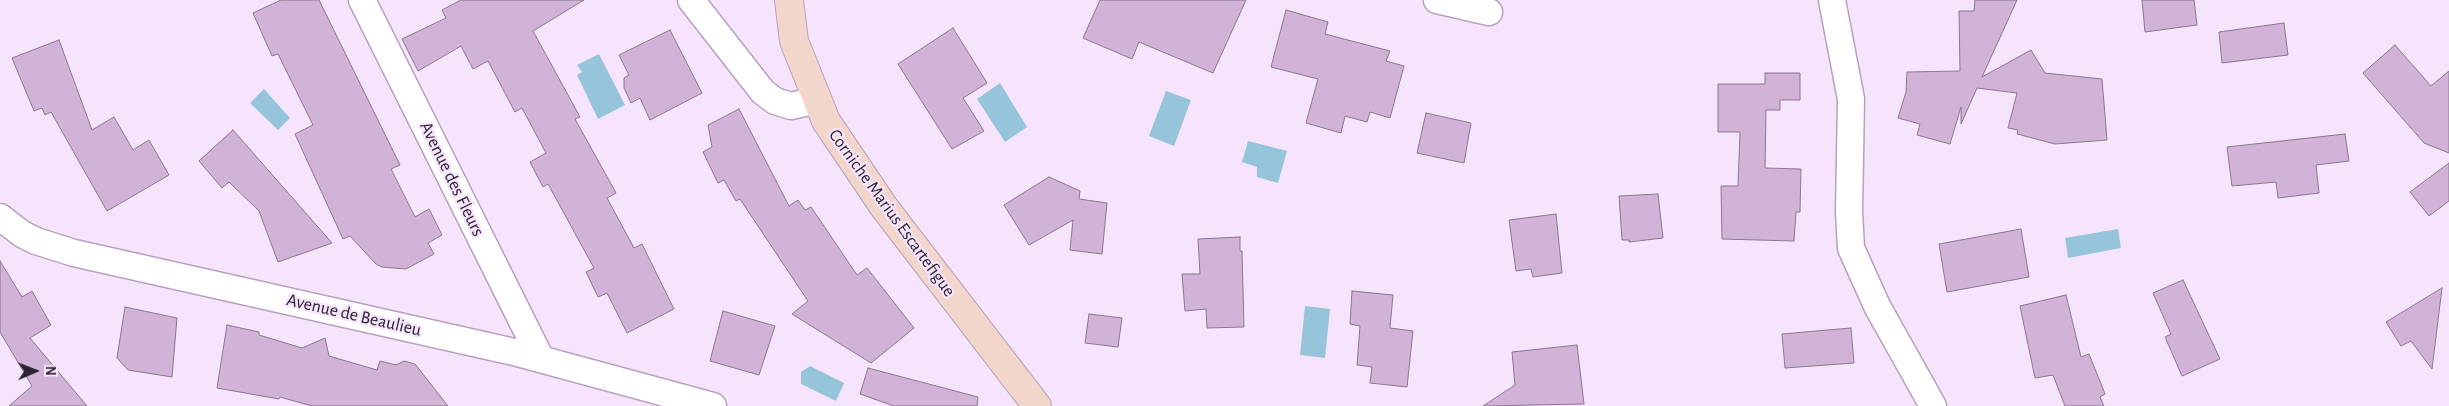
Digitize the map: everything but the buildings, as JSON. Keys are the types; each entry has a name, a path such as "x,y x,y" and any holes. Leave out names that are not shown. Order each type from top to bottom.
{"main road":[{"name":"Corniche Marius Escartefigue","path":"789,0 794,41 826,122 884,207 1037,406"}],"street":[{"name":"Avenue des Fleurs","path":"362,0 541,359"},
{"path":"691,0 763,92 775,101 791,106 818,100"},
{"path":"1437,0 1489,12"},
{"path":"1832,0 1851,99 1849,212 1851,248 1877,306 1933,406"},
{"name":"Avenue de Beaulieu","path":"0,216 22,234 36,241 67,251 541,359 713,406"}],"water":[{"path":"599,54 625,105 598,119 577,75 582,72 577,65"},
{"path":"1000,83 1027,127 1005,142 977,99"},
{"path":"264,89 290,118 278,130 250,103"},
{"path":"1166,91 1191,100 1174,146 1149,136"},
{"path":"1248,141 1287,151 1278,183 1257,177 1257,167 1242,162"},
{"path":"2118,229 2121,248 2068,258 2065,238"},
{"path":"1305,306 1330,309 1325,358 1300,355"},
{"path":"810,366 844,383 836,401 801,384 801,372"}]}
